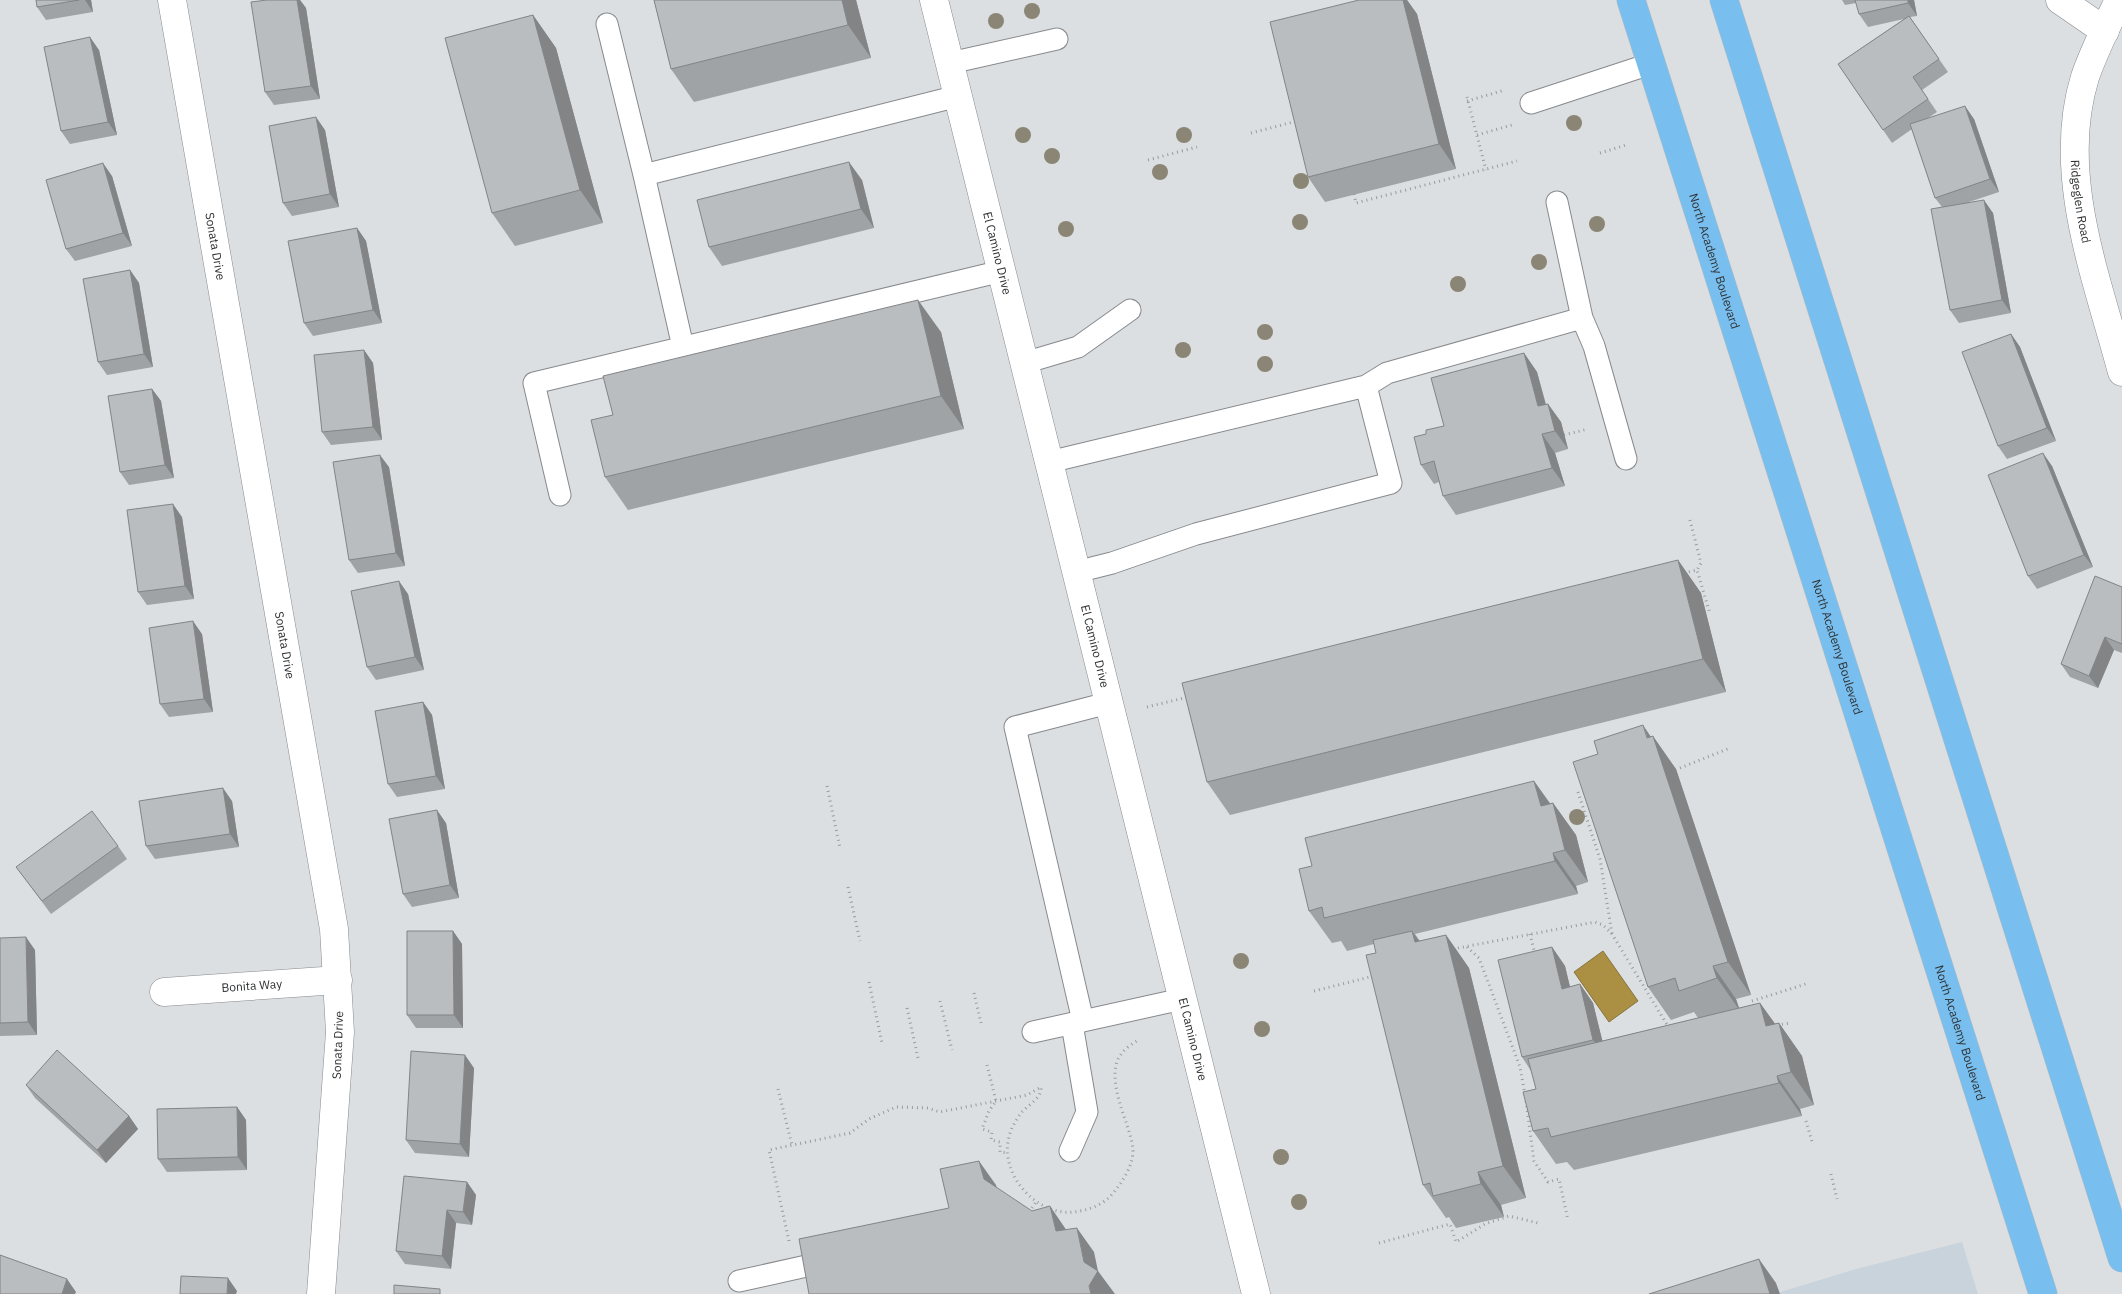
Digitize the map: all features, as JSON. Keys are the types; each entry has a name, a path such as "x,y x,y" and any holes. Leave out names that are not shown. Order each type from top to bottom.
{"highway":[{"name":"North Academy Boulevard","path":"1631,0 2043,1294"},
{"path":"1724,0 2122,1258"}],"street":[{"name":"Sonata Drive","path":"172,0 334,929 340,1032 321,1294"},
{"name":"El Camino Drive","path":"934,0 1256,1294"},
{"path":"2060,0 2105,31"},
{"name":"Ridgeglen Road","path":"2119,0 2085,77 2075,127 2075,164 2084,232 2122,372"},
{"name":"Bonita Way","path":"164,992 338,980"}],"lane":[{"path":"607,24 644,175 682,347"},
{"path":"950,63 1057,39"},
{"path":"1531,103 1650,64"},
{"path":"644,175 958,96"},
{"path":"1557,202 1582,318 1594,346 1626,459"},
{"path":"560,495 534,383 1002,271"},
{"path":"1024,363 1078,347 1130,310"},
{"path":"1049,462 1366,386 1387,373 1582,318"},
{"path":"1076,572 1112,563 1196,534 1391,483 1366,386"},
{"path":"1070,1151 1087,1112 1077,1022 1015,727 1108,703"},
{"path":"1033,1032 1182,999"},
{"path":"739,1281 811,1265"}],"path":[{"path":"1486,170 1467,99 1510,89"},
{"path":"1251,133 1305,119"},
{"path":"1477,135 1518,123"},
{"path":"1600,153 1626,145"},
{"path":"1148,160 1197,147"},
{"path":"1354,194 1356,203 1517,161"},
{"path":"1690,520 1701,563 1697,570 1710,614"},
{"path":"1678,574 1697,570"},
{"path":"1147,707 1195,695"},
{"path":"1680,768 1730,748"},
{"path":"827,786 840,848"},
{"path":"1578,792 1600,860 1612,934"},
{"path":"848,887 860,941"},
{"path":"1448,950 1595,922 1603,925 1612,934 1672,1032"},
{"path":"1530,934 1538,962"},
{"path":"1467,946 1479,958 1520,1067 1534,1161 1548,1182 1558,1179 1568,1220"},
{"path":"1314,991 1376,976 1375,970"},
{"path":"869,982 882,1043"},
{"path":"1752,1002 1809,983"},
{"path":"974,993 981,1023"},
{"path":"940,1001 952,1050"},
{"path":"907,1008 918,1058"},
{"path":"1772,1026 1791,1023"},
{"path":"789,1242 769,1150 850,1133 869,1119 896,1107 928,1108 940,1112 1027,1094 1041,1087 1038,1097 1022,1112 1014,1123 1009,1138 1008,1153 1016,1180 1036,1202 1050,1209 1067,1212 1085,1211 1106,1200 1122,1181 1130,1167 1133,1152 1116,1080 1116,1067 1118,1058 1124,1051 1142,1037"},
{"path":"987,1065 996,1101 989,1111 982,1129 992,1132 991,1140 1000,1142 1000,1152 1008,1153"},
{"path":"778,1089 792,1145"},
{"path":"1524,1093 1533,1090"},
{"path":"1806,1121 1813,1145"},
{"path":"1831,1174 1837,1199"},
{"path":"1024,1218 1036,1202"},
{"path":"1379,1243 1450,1224 1456,1242 1484,1224 1509,1216 1538,1223"}],"shaded area":[{"path":"1603,951 1638,1001 1609,1022 1574,972"},
{"path":"1962,1242 1978,1294 1774,1294 1856,1269"}],"building":[{"path":"36,0 79,0 37,7"},
{"path":"297,0 311,86 265,92 251,2"},
{"path":"654,0 842,0 848,25 671,69"},
{"path":"1359,0 1403,0 1439,144 1308,177 1270,22"},
{"path":"1855,0 1908,0 1908,3 1859,14"},
{"path":"533,15 580,190 492,213 445,38"},
{"path":"1909,16 1939,59 1913,77 1928,99 1883,130 1838,64"},
{"path":"90,37 108,122 61,131 44,47"},
{"path":"1965,106 1990,179 1935,198 1910,124"},
{"path":"316,117 330,194 283,203 269,126"},
{"path":"849,162 861,209 709,247 697,200"},
{"path":"103,163 123,233 66,249 46,180"},
{"path":"1984,200 2002,300 1950,310 1931,209"},
{"path":"357,228 373,310 304,323 288,241"},
{"path":"130,270 144,354 98,362 83,279"},
{"path":"918,300 941,396 605,477 591,420 613,415 603,376"},
{"path":"2011,334 2047,428 1998,446 1962,352"},
{"path":"364,350 373,427 322,432 314,355"},
{"path":"1524,353 1538,406 1548,404 1555,431 1542,434 1552,468 1443,496 1434,461 1421,465 1414,437 1426,434 1426,430 1444,426 1431,378"},
{"path":"152,389 165,465 120,472 108,396"},
{"path":"2043,453 2084,555 2028,576 1988,475"},
{"path":"380,455 396,553 349,560 333,462"},
{"path":"173,504 185,586 138,592 127,510"},
{"path":"1678,560 1703,659 1207,782 1182,683"},
{"path":"2095,576 2122,587 2122,644 2105,637 2089,676 2061,664"},
{"path":"399,581 415,657 367,667 351,591"},
{"path":"193,621 204,699 160,704 149,628"},
{"path":"423,702 436,776 388,784 375,711"},
{"path":"1643,725 1647,738 1653,736 1728,962 1713,966 1717,978 1679,991 1675,978 1648,987 1573,762 1598,754 1594,741"},
{"path":"1534,781 1541,806 1553,803 1565,850 1553,853 1555,861 1324,918 1322,907 1309,911 1299,869 1312,866 1305,838"},
{"path":"223,788 230,834 146,846 139,801"},
{"path":"437,810 450,885 403,894 389,819"},
{"path":"92,811 118,846 42,901 16,867"},
{"path":"407,931 453,931 454,1015 407,1015"},
{"path":"1412,931 1415,942 1446,935 1503,1166 1478,1172 1481,1184 1433,1196 1430,1183 1423,1185 1366,955 1376,953 1373,940"},
{"path":"26,937 28,1022 0,1023 0,938"},
{"path":"1552,947 1562,989 1580,984 1593,1040 1522,1057 1498,960"},
{"path":"1760,1003 1766,1026 1779,1023 1791,1072 1777,1076 1779,1083 1551,1137 1548,1128 1533,1131 1523,1092 1536,1089 1528,1059"},
{"path":"57,1050 129,1116 97,1150 26,1085"},
{"path":"411,1051 465,1055 460,1144 406,1140"},
{"path":"237,1107 238,1157 158,1159 157,1109"},
{"path":"979,1161 984,1179 1032,1211 1050,1206 1056,1231 1077,1228 1084,1262 1098,1271 1089,1286 1091,1294 809,1294 799,1239 949,1208 940,1169"},
{"path":"404,1176 467,1182 463,1212 447,1210 442,1256 396,1251"},
{"path":"0,1255 67,1279 62,1294 0,1294"},
{"path":"1759,1259 1770,1294 1649,1294"},
{"path":"181,1276 228,1278 227,1294 180,1294"},
{"path":"394,1285 440,1289 440,1294 394,1294"}]}
